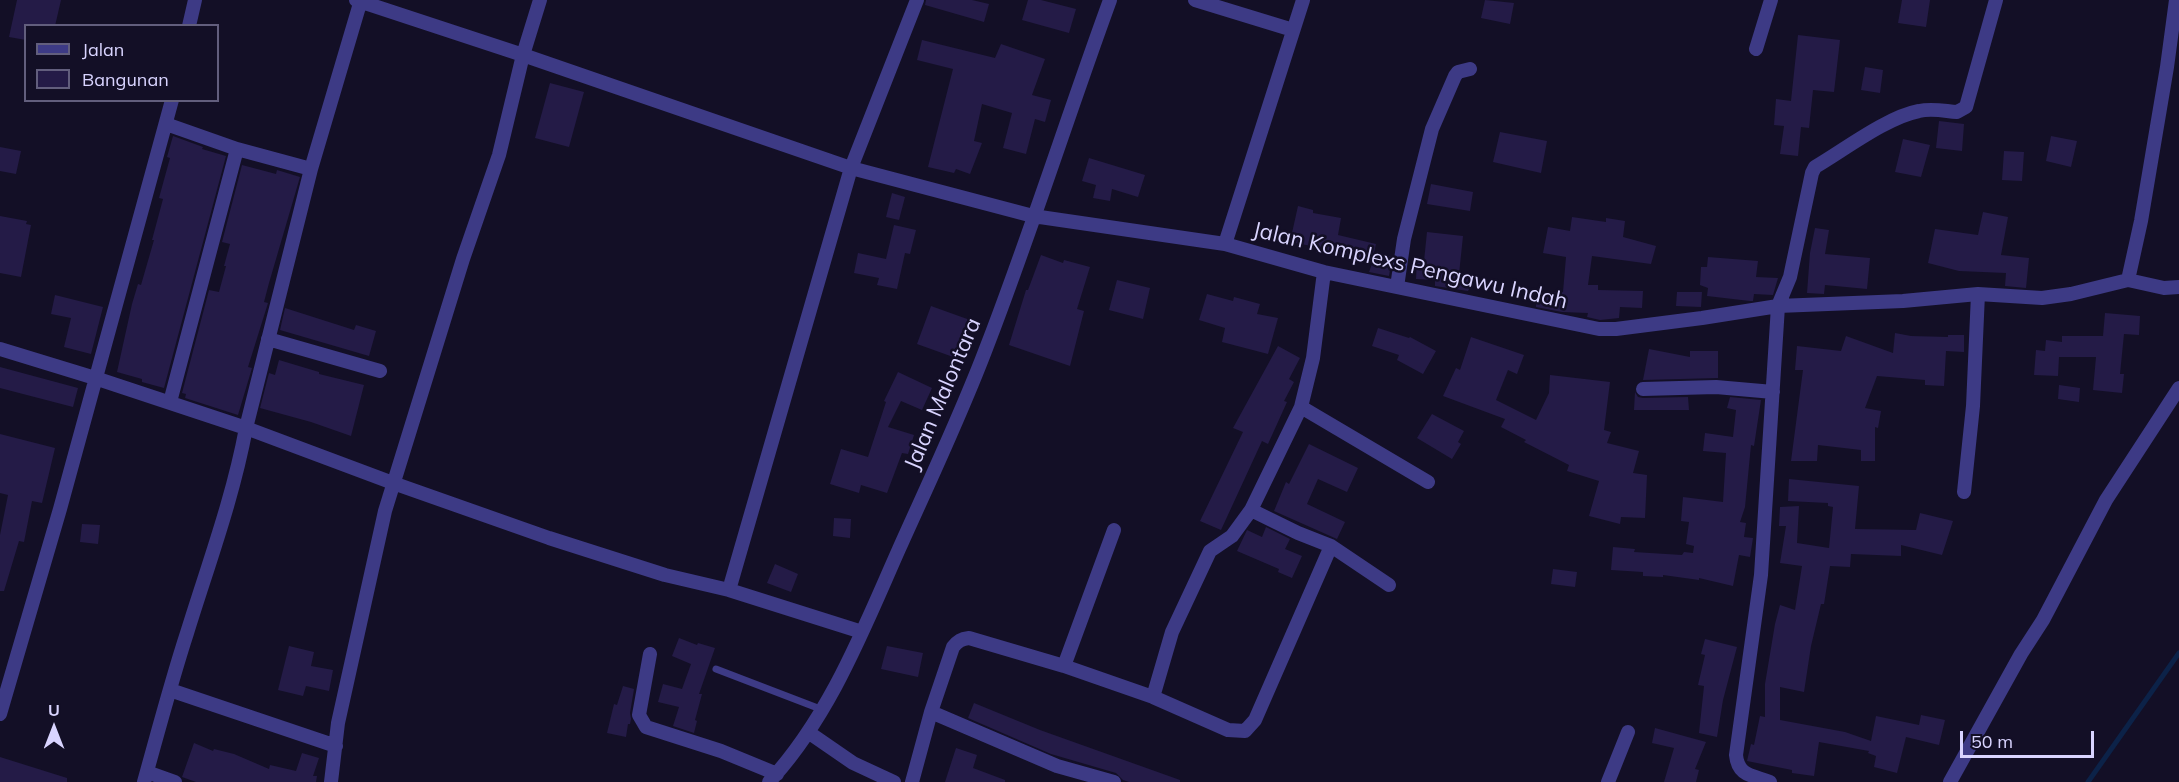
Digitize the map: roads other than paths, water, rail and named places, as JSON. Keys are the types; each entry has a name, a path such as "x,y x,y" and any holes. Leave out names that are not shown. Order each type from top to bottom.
{"street":[{"path":"189,24 195,0"},
{"path":"175,782 145,777 239,463 311,169 359,0"},
{"name":"Jalan Komplexs Pengawu Indah","path":"359,0 851,168 1033,216 1225,244 1324,272 1599,329 1691,320 1778,306 1903,301 1978,294 2042,298 2071,294 2127,280 2164,288 2179,287"},
{"path":"331,782 344,692 393,483 433,362 463,259 499,155 523,55 540,0"},
{"path":"729,590 851,168 917,0"},
{"name":"Jalan Malontara","path":"773,778 823,710 862,632 963,406 988,345 1110,0"},
{"path":"1195,0 1293,30"},
{"path":"1225,244 1303,0"},
{"path":"1756,49 1771,0"},
{"path":"1770,782 1742,771 1737,765 1736,755 1761,575 1778,306 1790,277 1809,184 1815,167 1899,117 1933,109 1962,111 1972,90 1996,0"},
{"path":"2127,280 2141,221 2176,0"},
{"path":"1397,287 1404,239 1432,129 1455,76 1458,72 1470,69"},
{"path":"0,714 39,583 172,102"},
{"path":"166,124 237,149 311,169"},
{"path":"170,402 237,149"},
{"path":"1153,697 1172,632 1210,551 1232,536 1251,510 1301,406 1313,358 1324,272"},
{"path":"1965,492 1978,294"},
{"path":"268,339 380,371"},
{"path":"0,349 246,428 549,538 654,571 729,590 862,632"},
{"path":"1643,389 1716,387 1773,392"},
{"path":"1950,782 2021,654 2043,620 2106,500 2179,388"},
{"path":"1301,406 1428,482"},
{"path":"1251,510 1331,546 1389,585"},
{"path":"1064,666 1114,530"},
{"path":"912,782 931,712 953,647 960,640 969,638 1064,666 1153,697 1228,730 1245,731 1255,720 1331,546"},
{"path":"650,654 639,715 646,727 721,752 773,778"},
{"path":"170,690 336,746"},
{"path":"931,712 1057,766 1114,782"},
{"path":"808,732 853,763 894,782"},
{"path":"1608,782 1628,732"}],"lane":[{"path":"716,669 823,710"}],"waterway":[{"path":"2088,782 2179,653"}]}
